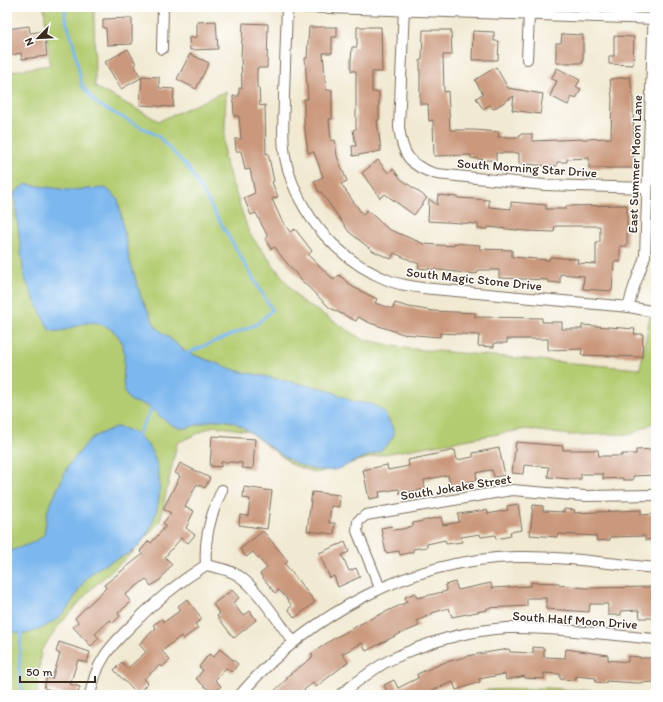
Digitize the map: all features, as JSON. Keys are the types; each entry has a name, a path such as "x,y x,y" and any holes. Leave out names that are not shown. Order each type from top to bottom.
{"street":[{"path":"162,49 163,7"},
{"name":"South Magic Stone Drive","path":"288,7 283,133 286,162 296,189 311,219 335,247 361,268 391,282 422,288 629,307 656,312"},
{"path":"299,7 404,8 655,19"},
{"name":"East Summer Moon Lane","path":"629,307 631,292 640,276 645,256 655,19 654,7"},
{"name":"South Morning Star Drive","path":"404,8 399,127 401,144 409,160 423,171 437,174 544,185 647,188"},
{"path":"527,59 529,14"},
{"path":"206,565 205,553 207,537 216,502 222,490"},
{"name":"South Jokake Street","path":"380,588 357,531 358,521 366,515 512,490 584,496 656,495"},
{"path":"240,695 260,672 293,641 331,614 380,588 440,566 484,559 518,557 554,558 656,568"},
{"path":"90,695 94,676 104,657 117,640 150,606 184,579 206,565 228,570 240,576 249,584 293,641"},
{"name":"South Half Moon Drive","path":"340,695 390,660 427,645 468,634 506,628 543,629 656,639"}],"green space":[{"path":"44,7 94,7 95,87 159,121 226,91 224,158 249,233 300,300 362,339 403,348 640,369 651,311 656,312 656,421 632,434 568,435 526,429 379,455 316,473 293,465 248,431 214,426 177,443 160,521 132,553 92,588 59,625 41,651 37,695 7,695 7,448 11,442 11,359 7,358 7,72 50,65"},
{"path":"546,688 635,695 471,695 488,690"}],"water":[{"path":"25,184 68,190 106,188 118,199 129,257 141,297 156,327 186,352 238,371 326,389 355,402 372,404 383,411 392,426 394,435 390,441 378,452 339,469 312,469 293,462 239,425 232,422 225,420 213,420 191,427 180,428 166,421 147,406 130,400 125,393 123,385 124,354 122,345 118,336 109,328 100,324 84,323 63,330 49,330 24,277 14,194"},
{"path":"115,427 133,432 147,444 155,460 159,478 159,498 155,518 146,535 131,552 103,565 93,572 82,585 63,614 52,622 41,629 23,634 8,629 7,553 31,543 44,535 47,512 68,466 91,438"}],"building":[{"path":"132,18 132,44 107,45 106,28 103,28 103,19"},
{"path":"216,21 218,49 190,50 189,38 197,37 197,22"},
{"path":"243,23 268,24 267,68 257,68 257,88 259,88 260,106 265,105 266,154 268,153 274,181 272,182 278,197 272,199 281,219 290,232 295,229 312,251 308,255 334,280 339,275 353,287 377,299 375,303 393,309 395,303 433,311 475,313 475,317 542,318 542,322 562,322 562,329 582,329 582,325 635,329 634,334 643,334 642,357 581,355 582,349 548,350 548,339 507,339 507,343 494,343 494,347 478,346 479,335 440,333 440,337 403,334 370,323 358,317 356,321 330,308 301,280 275,247 271,249 265,238 268,237 256,213 251,215 244,198 255,193 250,169 245,170 241,151 236,151 235,139 241,139 239,116 234,116 233,96 239,96 239,88 242,88 241,56"},
{"path":"29,26 30,33 44,31 47,56 22,59 21,53 7,56 7,29"},
{"path":"309,27 337,27 337,37 332,37 332,53 323,53 326,90 332,90 332,119 329,119 331,141 335,140 337,156 347,181 341,184 363,215 367,210 388,229 424,244 454,246 454,243 480,245 479,249 512,250 512,257 549,260 550,257 578,259 577,263 596,264 596,242 600,242 600,226 555,226 554,232 488,227 488,229 478,229 478,224 428,221 429,199 437,205 438,195 489,200 489,207 511,209 511,202 546,205 546,209 566,209 566,206 627,205 627,246 620,246 620,262 614,262 612,291 583,289 584,276 560,274 560,283 548,282 548,280 499,278 499,270 478,270 477,274 418,268 419,264 394,253 391,259 373,251 349,232 321,192 319,192 314,181 323,177 314,152 308,153 304,123 304,99 308,99 305,58 307,58"},
{"path":"357,27 381,27 382,72 372,72 372,92 379,92 379,120 377,120 381,151 353,156 352,146 356,146 353,130 356,129 356,71 351,71 351,60 352,47 357,47"},
{"path":"423,30 451,30 452,55 443,55 444,92 448,91 450,130 499,132 498,137 520,137 520,134 532,134 532,141 611,138 612,98 610,79 630,77 633,99 634,168 589,168 589,158 567,159 567,162 557,162 557,166 519,164 519,153 496,153 496,161 471,158 471,155 434,156 433,120 429,121 428,104 420,104 420,60 422,60"},
{"path":"473,31 494,32 494,41 499,41 498,60 472,60"},
{"path":"562,34 583,35 583,63 556,63 556,43 561,43"},
{"path":"614,36 634,37 633,65 609,64 609,56 614,56"},
{"path":"128,49 141,78 121,89 105,62"},
{"path":"190,54 209,63 196,89 177,79"},
{"path":"496,67 508,88 543,94 540,114 512,110 514,96 493,109 490,105 483,109 476,98 483,94 475,80"},
{"path":"557,68 580,80 576,87 581,89 576,99 572,97 568,105 550,96 557,81 551,79"},
{"path":"142,76 159,77 159,88 174,89 173,107 140,105"},
{"path":"378,160 388,173 393,169 401,179 427,198 414,215 385,194 380,198 362,173"},
{"path":"212,436 255,439 253,469 242,468 242,463 232,462 221,462 221,467 210,466"},
{"path":"516,442 563,446 563,450 598,450 599,456 622,456 622,454 636,454 636,450 656,449 656,475 633,476 633,480 623,480 623,478 603,479 603,474 581,474 581,479 570,479 548,477 549,467 524,465 523,474 512,473"},
{"path":"499,448 505,475 494,477 492,470 484,471 476,473 477,480 450,485 448,475 424,480 425,489 400,494 399,489 379,492 380,497 369,499 363,470 387,465 388,470 409,466 408,460 455,450 457,460 473,457 473,453"},
{"path":"180,463 210,478 205,488 197,484 185,507 194,511 186,528 195,535 188,543 181,538 165,557 172,564 160,580 151,586 146,579 125,595 131,602 118,613 120,616 113,623 110,620 95,634 99,638 91,646 73,627 78,622 75,618 106,588 104,585 143,554 140,551 149,541 151,543 166,526 163,523 171,513 163,509 180,476 175,473"},
{"path":"244,487 272,491 267,529 239,525 240,515 248,516 250,499 243,498"},
{"path":"312,492 340,495 339,507 331,506 329,523 335,523 334,534 307,531"},
{"path":"518,504 522,530 510,532 511,536 496,539 495,535 481,537 480,534 461,537 462,542 446,544 445,540 427,544 427,547 413,549 413,552 400,555 399,551 386,553 381,528 392,526 393,530 402,529 413,526 413,523 441,517 443,525 459,522 458,514 487,510 488,514 508,510 507,506"},
{"path":"533,505 543,506 543,511 564,512 564,509 575,510 574,513 641,510 641,515 656,514 656,539 645,540 645,536 610,537 610,540 597,541 596,536 558,534 557,537 530,535"},
{"path":"263,531 288,561 285,564 315,602 295,618 288,609 292,606 286,598 279,590 275,593 260,574 267,568 253,552 246,557 240,549"},
{"path":"345,542 349,552 342,555 349,571 356,568 360,577 338,587 334,576 330,578 319,553"},
{"path":"455,582 458,590 491,583 492,588 531,586 531,582 559,583 559,585 585,588 651,587 652,595 656,595 656,618 640,618 639,610 621,611 621,615 608,615 608,604 590,604 589,612 546,609 546,598 527,598 527,606 487,608 487,610 452,617 449,608 432,613 417,621 419,626 397,635 366,651 362,643 342,654 348,662 316,687 313,683 297,695 270,695 288,678 286,677 313,657 311,654 333,639 368,620 407,602 405,597 415,593 417,598 447,591 445,585"},
{"path":"232,590 239,598 233,603 243,616 250,611 256,620 234,638 217,616 220,614 213,604"},
{"path":"187,599 202,619 195,624 198,628 183,639 181,636 162,651 170,660 162,667 160,665 144,679 148,683 137,694 114,670 122,662 127,669 146,652 139,644 156,628 153,625 162,619 164,622 181,610 178,606"},
{"path":"59,642 90,652 87,663 78,660 70,684 80,687 77,695 67,695 44,688 47,677 52,679 60,654 56,652"},
{"path":"533,647 544,648 544,657 565,658 566,649 608,655 608,660 628,662 628,656 640,657 639,658 656,658 656,682 637,683 606,681 606,683 595,682 596,678 576,676 576,680 560,679 560,674 544,673 544,679 525,678 525,676 506,680 505,674 479,679 480,682 456,690 453,682 420,695 384,695 388,693 384,685 394,680 398,688 418,678 417,674 443,663 472,655 509,649 510,652 533,653"},
{"path":"220,649 238,664 232,672 226,668 215,680 221,686 214,694 196,679 203,670 199,667 209,654 213,657"}],"waterway":[{"path":"65,7 65,16 74,46 82,86 97,104 158,136 189,169 272,310 257,324 185,354"},
{"path":"137,436 153,406"},
{"path":"23,631 21,634 19,669 23,695"}]}
